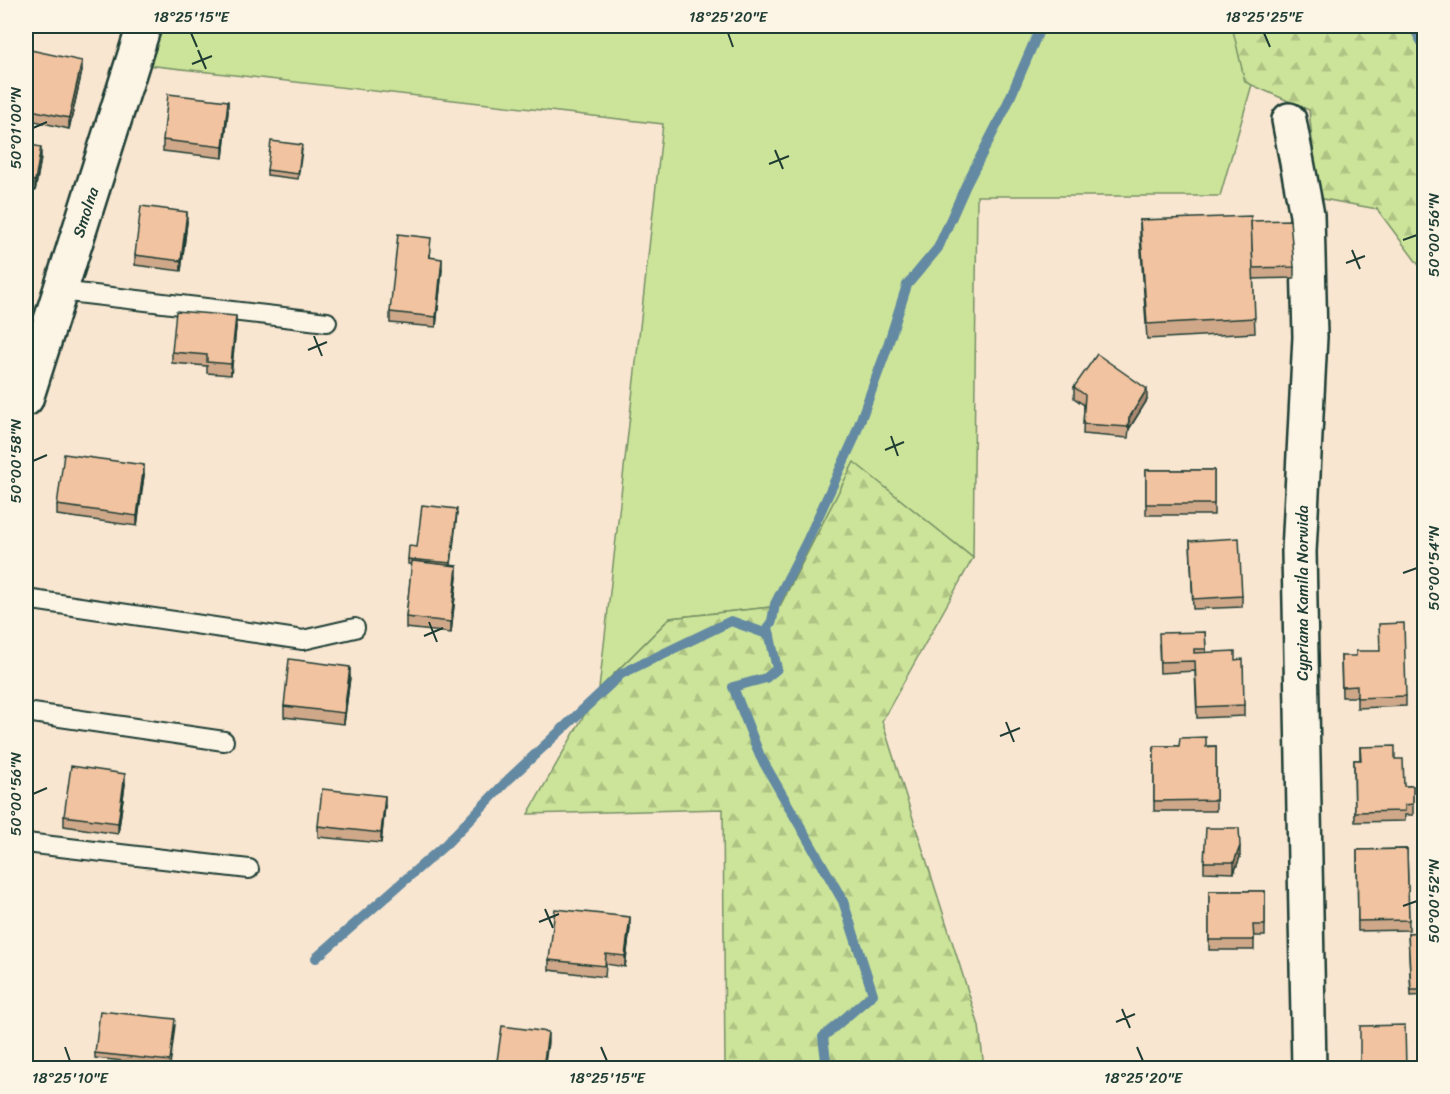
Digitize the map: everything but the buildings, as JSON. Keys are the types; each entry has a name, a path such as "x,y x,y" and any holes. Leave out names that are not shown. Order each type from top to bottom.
{"street":[{"name":"Smolna","path":"26,399 144,26"},
{"name":"Cypriana Kamila Norwida","path":"1289,120 1308,215 1310,337 1299,552 1309,1068"}],"lane":[{"path":"60,291 327,322"},
{"path":"26,599 303,640 355,628"},
{"path":"26,712 224,741"},
{"path":"26,843 249,869"}],"green space":[{"path":"161,26 1240,26 1255,74 1220,196 977,196 973,558 854,463 780,606 670,618 599,689 663,124 147,65"},
{"path":"1232,26 1424,26 1424,272 1377,209 1318,198 1309,110 1245,82"},
{"path":"854,462 973,558 882,721 979,1026 984,1068 725,1068 723,809 528,814 599,689 670,618 780,606"}],"waterway":[{"path":"827,1068 823,1037 873,994 843,901 760,756 733,687 766,678 777,669 768,627 772,621 775,604 853,441 907,285 938,248 966,185 1006,107 1041,26"},
{"path":"1413,26 1424,46"},
{"path":"316,958 446,844 509,779 621,674 731,621 770,635"}]}
